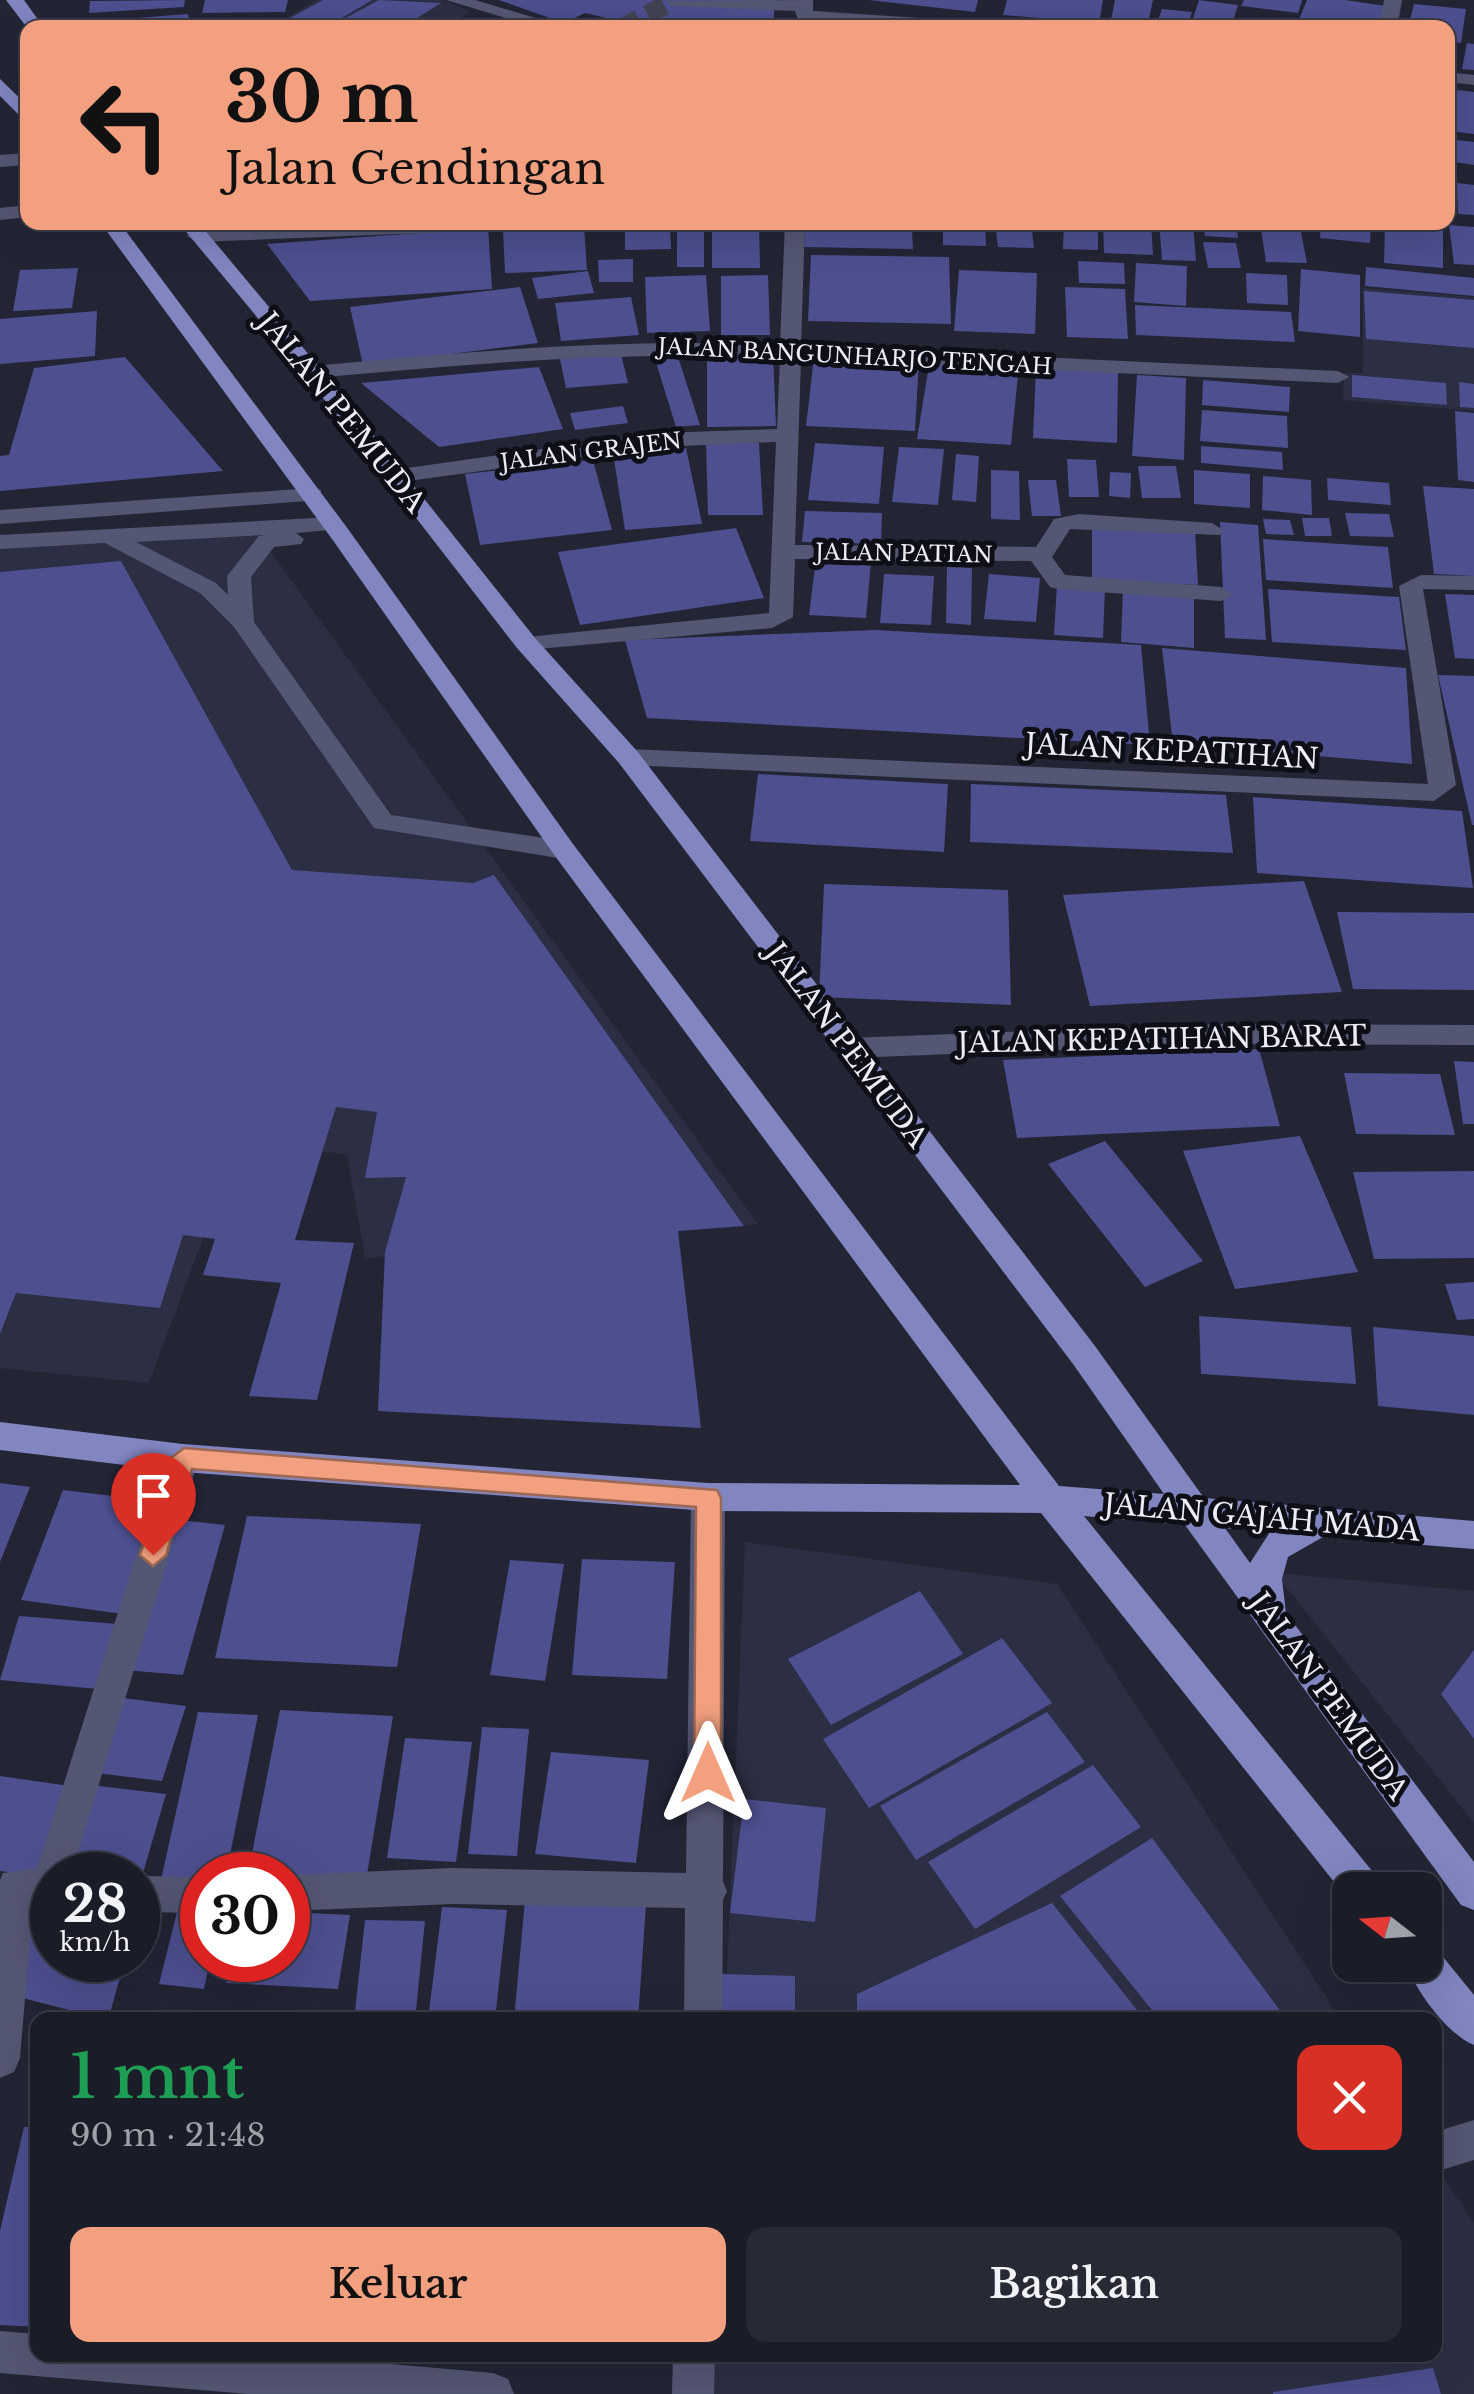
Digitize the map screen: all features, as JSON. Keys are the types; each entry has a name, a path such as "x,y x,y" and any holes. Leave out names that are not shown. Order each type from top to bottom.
{"main road":[{"path":"0,84 20,108"},
{"path":"115,230 337,529 564,850 1050,1499 1350,1872"},
{"name":"JALAN PEMUDA","path":"193,230 313,372 526,643 628,758 1084,1355 1270,1617 1474,1892"},
{"name":"JALAN GAJAH MADA","path":"0,1436 184,1458 708,1498 1050,1499 1474,1534"},
{"path":"1270,1617 1263,1578 1266,1558 1282,1538 1320,1524 1355,1524"},
{"path":"1439,1982 1474,2026"}],"street":[{"path":"455,0 531,20"},
{"path":"673,1 905,20"},
{"path":"781,552 796,230"},
{"name":"JALAN BANGUNHARJO TENGAH","path":"313,372 612,347 791,348 1338,377"},
{"name":"JALAN GRAJEN","path":"394,476 655,440 788,436"},
{"path":"0,517 312,495"},
{"path":"1212,530 1069,521 1062,524 1047,551 1038,554 1058,582 1221,594"},
{"path":"0,542 337,529"},
{"path":"242,622 240,576 267,542 337,529"},
{"path":"112,538 208,588 242,622 383,822 564,850"},
{"name":"JALAN PATIAN","path":"526,643 776,622 784,588 781,552 1038,554"},
{"name":"JALAN KEPATIHAN","path":"628,758 1434,793 1443,786 1411,586 1421,582 1474,584"},
{"name":"JALAN KEPATIHAN BARAT","path":"850,1048 1220,1034 1474,1035"},
{"path":"61,1852 184,1458"},
{"path":"704,2012 708,1498"},
{"path":"0,2058 3,1978 17,1885 30,1885"},
{"path":"310,1892 452,1886 708,1890"},
{"path":"1442,2150 1474,2140"},
{"path":"0,2352 30,2354"},
{"path":"122,2362 493,2394"},
{"path":"693,2394 694,2362"}],"shaded area":[{"path":"316,0 442,0 470,11 459,20 282,20"},
{"path":"1363,288 1474,297 1474,411 1343,400 1344,373 1363,373"},
{"path":"249,522 758,1224 365,1258 347,1154 238,1144 149,1383 0,1368 0,536"},
{"path":"745,1542 1057,1584 1336,2012 725,2012"},
{"path":"1275,1573 1474,1591 1474,1823"},
{"path":"1442,2175 1474,2223 1474,2394 710,2394 712,2362 1442,2362"}],"building":[{"path":"185,0 184,7 89,13 90,1"},
{"path":"205,0 288,0 285,12 202,13"},
{"path":"323,0 372,0 338,20 288,19"},
{"path":"379,0 441,3 417,18 424,20 342,20"},
{"path":"499,0 775,0 774,20 615,20 585,13 570,20 556,20"},
{"path":"869,0 978,0 975,12"},
{"path":"1007,0 1103,0 1100,20 1003,15"},
{"path":"1115,0 1153,0 1149,20 1111,20"},
{"path":"1199,0 1238,5 1233,20 1193,20"},
{"path":"1244,0 1302,0 1298,13 1241,6"},
{"path":"1307,0 1386,6 1382,20 1299,20"},
{"path":"1414,4 1466,9 1461,43 1455,43 1455,20 1410,20"},
{"path":"1162,9 1192,12 1190,20 1158,20"},
{"path":"188,14 189,20 113,20"},
{"path":"1467,43 1474,44 1474,70 1462,69"},
{"path":"1455,90 1474,92 1474,134 1455,132"},
{"path":"1455,140 1474,142 1474,165 1455,162"},
{"path":"1457,183 1474,185 1474,215 1458,214"},
{"path":"1455,225 1474,227 1474,265 1454,264 1450,230 1455,230"},
{"path":"488,230 492,289 310,301 267,244"},
{"path":"503,230 584,230 587,270 505,273"},
{"path":"625,230 670,230 671,249 625,250"},
{"path":"712,230 759,230 760,268 712,268"},
{"path":"805,230 912,230 913,249 804,247"},
{"path":"943,230 985,230 986,246 943,245"},
{"path":"996,230 1032,230 1034,248 998,247"},
{"path":"1064,230 1098,230 1098,250 1063,249"},
{"path":"1103,230 1151,230 1153,255 1104,253"},
{"path":"1160,230 1194,230 1196,261 1162,260"},
{"path":"1204,230 1237,230 1238,238 1205,236"},
{"path":"1261,230 1301,230 1307,263 1266,262"},
{"path":"1320,230 1371,230 1370,243 1320,238"},
{"path":"1385,230 1443,230 1443,268 1384,263"},
{"path":"677,231 704,231 704,267 677,267"},
{"path":"1203,242 1236,243 1241,268 1208,268"},
{"path":"811,255 949,257 951,324 808,321"},
{"path":"633,259 633,282 599,282 598,260"},
{"path":"1078,261 1124,263 1125,284 1079,283"},
{"path":"1136,263 1187,266 1186,306 1134,302"},
{"path":"1366,267 1474,278 1474,296 1365,286"},
{"path":"78,268 72,308 13,311 20,270"},
{"path":"1301,269 1360,275 1360,337 1298,331"},
{"path":"959,270 1037,273 1035,334 954,331"},
{"path":"588,271 594,293 538,299 532,278"},
{"path":"1246,273 1287,275 1288,305 1247,303"},
{"path":"706,275 710,331 647,333 645,277"},
{"path":"768,275 770,335 721,335 721,276"},
{"path":"520,287 538,343 363,365 350,307"},
{"path":"1065,287 1125,289 1128,339 1067,337"},
{"path":"1364,291 1474,300 1474,348 1366,339"},
{"path":"631,297 639,335 561,341 555,303"},
{"path":"1135,305 1291,312 1295,342 1136,335"},
{"path":"97,311 95,356 0,364 0,319"},
{"path":"773,353 776,426 707,427 707,354"},
{"path":"621,354 628,383 566,388 560,359"},
{"path":"125,357 223,471 0,491 0,456 9,455 34,368"},
{"path":"678,357 700,425 676,427 655,359"},
{"path":"814,357 919,361 915,431 806,426"},
{"path":"930,359 1019,365 1011,445 917,439"},
{"path":"539,367 563,429 439,447 361,383"},
{"path":"1036,368 1118,372 1117,443 1033,438"},
{"path":"1137,375 1186,378 1184,460 1132,456"},
{"path":"1352,375 1446,383 1447,405 1352,397"},
{"path":"1203,380 1290,387 1289,412 1202,405"},
{"path":"1459,382 1474,384 1474,408 1460,407"},
{"path":"623,406 628,423 575,430 570,413"},
{"path":"1202,410 1287,416 1288,448 1200,441"},
{"path":"1455,411 1474,413 1474,482 1458,480"},
{"path":"706,443 759,443 763,515 708,515"},
{"path":"815,443 884,447 879,504 808,500"},
{"path":"1201,446 1282,452 1283,470 1201,463"},
{"path":"899,447 944,449 938,505 892,502"},
{"path":"686,448 702,524 625,530 613,453"},
{"path":"956,454 979,456 976,502 952,500"},
{"path":"1067,459 1096,460 1099,497 1069,497"},
{"path":"593,460 612,530 480,545 465,474"},
{"path":"1138,466 1176,466 1181,498 1142,498"},
{"path":"991,470 1019,471 1020,520 991,519"},
{"path":"1194,470 1250,474 1250,508 1194,504"},
{"path":"1110,472 1131,473 1130,498 1109,496"},
{"path":"1263,476 1311,480 1312,515 1262,510"},
{"path":"1327,478 1389,483 1391,505 1328,500"},
{"path":"1028,480 1056,480 1061,516 1032,516"},
{"path":"1423,486 1474,489 1474,576 1434,574"},
{"path":"805,511 882,513 881,544 802,542"},
{"path":"1345,513 1389,514 1394,537 1350,536"},
{"path":"1302,518 1329,518 1332,536 1305,536"},
{"path":"1263,519 1290,520 1294,535 1266,534"},
{"path":"1220,522 1258,525 1266,640 1225,638"},
{"path":"1092,526 1195,531 1198,585 1092,579"},
{"path":"736,528 764,598 580,625 558,552"},
{"path":"1263,539 1388,547 1393,588 1266,580"},
{"path":"816,559 871,562 866,618 809,615"},
{"path":"121,561 292,870 473,883 494,875 744,1226 678,1231 701,1428 378,1411 385,1252 406,1177 365,1178 377,1112 336,1107 295,1240 354,1243 317,1400 249,1396 281,1283 203,1275 215,1239 183,1235 160,1308 16,1293 0,1334 0,572"},
{"path":"947,567 972,568 971,625 946,623"},
{"path":"884,574 934,576 931,625 880,623"},
{"path":"989,574 1040,578 1036,622 984,619"},
{"path":"1057,585 1105,589 1103,638 1054,635"},
{"path":"1123,588 1194,594 1194,648 1121,642"},
{"path":"1268,589 1399,597 1406,650 1272,642"},
{"path":"1445,594 1474,595 1474,659 1455,658"},
{"path":"876,630 1141,645 1150,745 647,718 625,640"},
{"path":"1162,648 1406,668 1412,764 1173,744"},
{"path":"1438,675 1474,676 1474,825 1472,825"},
{"path":"758,774 948,784 944,852 750,841"},
{"path":"971,784 1226,795 1233,853 970,842"},
{"path":"1253,797 1462,811 1473,888 1257,873"},
{"path":"1304,881 1342,992 1090,1006 1063,895"},
{"path":"824,884 1008,890 1011,1005 819,997"},
{"path":"1337,912 1474,913 1474,990 1353,989"},
{"path":"1259,1049 1280,1126 1017,1138 1003,1060"},
{"path":"1454,1061 1474,1062 1474,1124 1463,1124"},
{"path":"1344,1073 1440,1074 1455,1135 1356,1134"},
{"path":"1300,1136 1358,1272 1235,1289 1183,1151"},
{"path":"1105,1141 1203,1261 1145,1287 1048,1164"},
{"path":"1474,1171 1474,1258 1374,1259 1353,1172"},
{"path":"1474,1282 1474,1319 1457,1320 1445,1284"},
{"path":"1199,1316 1351,1327 1356,1384 1201,1374"},
{"path":"1373,1327 1474,1336 1474,1415 1378,1406"},
{"path":"0,1483 30,1487 0,1562"},
{"path":"63,1490 162,1502 123,1614 21,1600"},
{"path":"247,1516 421,1524 397,1667 215,1658"},
{"path":"170,1519 225,1525 183,1675 125,1670"},
{"path":"582,1559 675,1562 667,1679 572,1675"},
{"path":"510,1560 564,1564 545,1681 490,1675"},
{"path":"920,1591 963,1654 831,1725 788,1659"},
{"path":"19,1616 118,1624 98,1689 0,1680"},
{"path":"1002,1638 1052,1703 869,1808 823,1739"},
{"path":"1474,1650 1474,1739 1441,1694"},
{"path":"115,1697 186,1706 162,1781 88,1772"},
{"path":"280,1710 393,1716 366,1881 310,1878 310,1852 252,1852"},
{"path":"198,1712 258,1715 231,1852 180,1852 180,1881 161,1880"},
{"path":"1047,1712 1085,1762 916,1860 880,1806"},
{"path":"482,1727 529,1729 517,1856 468,1854"},
{"path":"405,1738 472,1742 456,1862 387,1858"},
{"path":"551,1752 649,1760 636,1863 535,1854"},
{"path":"1093,1765 1141,1827 975,1929 928,1862"},
{"path":"0,1776 76,1787 54,1852 30,1852 30,1875 0,1871"},
{"path":"91,1785 166,1794 149,1852 71,1852"},
{"path":"744,1799 826,1808 815,1922 730,1913"},
{"path":"1152,1838 1281,2012 1154,2012 1060,1896"},
{"path":"25,1890 30,1891 30,1982 119,1982 110,2012 77,2012 7,1994"},
{"path":"525,1900 646,1904 639,2012 515,2012"},
{"path":"1052,1903 1139,2012 857,2012 857,1994"},
{"path":"442,1907 507,1910 496,2012 429,2012"},
{"path":"180,1912 180,1982 205,1982 204,1989 159,1984"},
{"path":"310,1913 350,1915 338,1989 226,1983 310,1982"},
{"path":"365,1920 425,1921 416,2012 355,2012"},
{"path":"721,1974 795,1976 795,2012 720,2012"},
{"path":"24,2127 30,2127 30,2327 0,2325 0,2231"},
{"path":"1433,2368 1441,2394 1273,2394 1273,2392"}],"tunnel":[{"path":"637,20 673,1"}],"route":[{"path":"153,1555 184,1458 708,1498 708,1773"}]}
